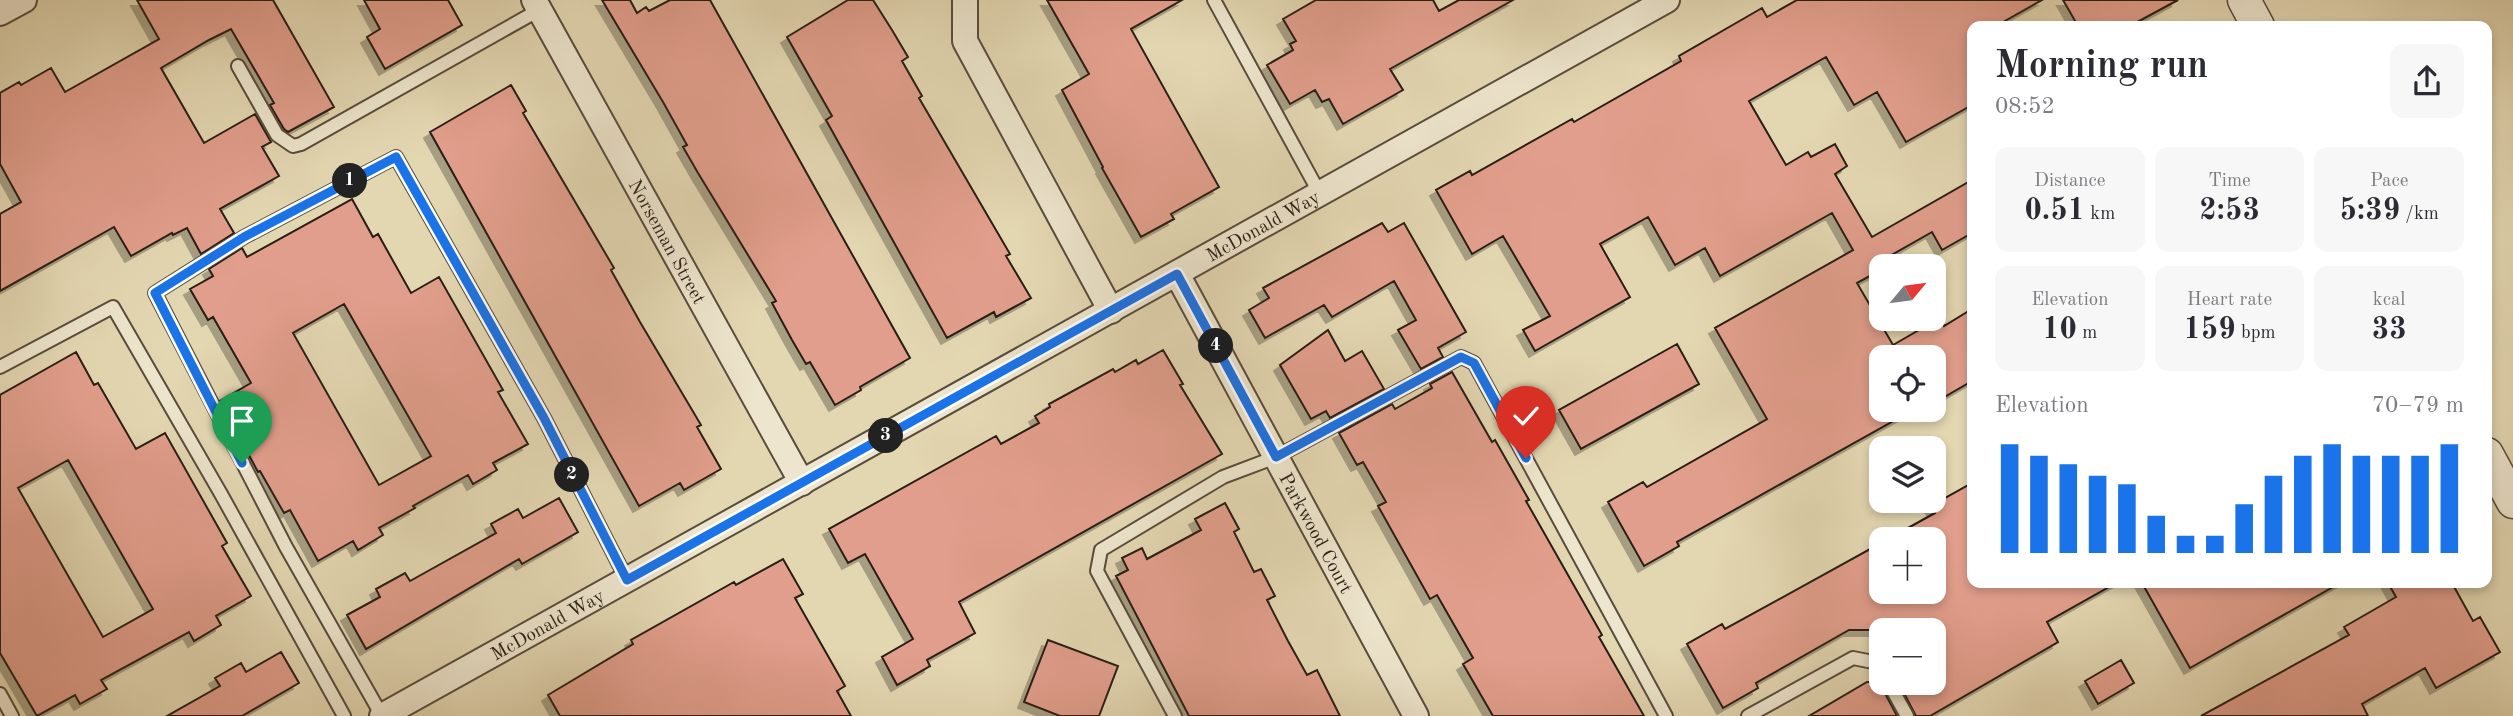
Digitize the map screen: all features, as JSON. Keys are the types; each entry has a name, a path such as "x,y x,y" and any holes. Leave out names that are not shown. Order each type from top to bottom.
{"street":[{"path":"0,13 24,0"},
{"path":"965,0 965,41 1111,311"},
{"name":"McDonald Way","path":"382,716 1667,0"},
{"path":"2244,0 2255,21"},
{"name":"Norseman Street","path":"536,5 802,483"},
{"name":"Parkwood Court","path":"1177,274 1416,716"},
{"path":"2492,463 2513,502"}],"lane":[{"path":"1214,0 1320,194"},
{"path":"238,66 277,135 293,146 301,144 536,5"},
{"path":"382,716 286,547 155,293 244,237 396,157 544,418 627,580"},
{"path":"0,368 113,307 344,716"},
{"path":"1175,716 1097,571 1101,550 1223,478 1276,457 1461,357 1474,363 1666,716"},
{"path":"1748,716 1853,657 1869,661"},
{"path":"0,694 12,716"},
{"path":"1895,695 1907,716"}],"building":[{"path":"137,0 273,0 334,107 288,132 270,105 274,103 231,29 209,40 161,68 204,143 255,114 271,142 262,147 279,176 220,209 234,233 201,254 187,228 173,235 172,233 131,256 114,227 0,291 0,214 21,202 0,164 0,93 51,68 65,92 159,39"},
{"path":"364,0 448,0 462,25 385,69 367,37 380,29"},
{"path":"602,0 630,0 637,13 646,7 649,11 670,0 710,0 910,358 835,405 810,362 806,364 792,340 772,303 776,301 698,173 683,147 687,145"},
{"path":"848,0 873,0 892,30 908,57 902,61 922,96 919,98 1010,254 1006,256 1031,298 996,317 994,312 947,338 826,120 832,116 787,37"},
{"path":"1047,0 1182,0 1131,29 1219,187 1171,214 1174,219 1141,237 1062,90 1089,74"},
{"path":"1316,0 1433,0 1439,11 1459,0 1513,0 1390,69 1403,90 1343,124 1329,99 1322,102 1315,90 1290,104 1267,65 1293,50 1290,44 1296,41 1283,19"},
{"path":"1797,0 2042,0 2005,21 1967,21 1967,108 1906,142 1877,92 1854,105 1826,57 1749,101 1786,165 1808,152 1811,157 1835,144 1847,166 1835,174 1872,237 1967,183 1967,236 1942,250 1932,232 1893,254 1869,254 1869,276 1857,283 1869,304 1869,331 1885,331 1893,345 1869,345 1869,422 1892,422 1677,542 1679,546 1644,566 1608,502 1643,482 1647,487 1767,419 1715,328 1853,250 1832,213 1720,276 1705,248 1675,265 1648,217 1600,244 1630,297 1535,351 1523,330 1550,316 1503,236 1472,254 1436,190 1470,171 1472,175 1572,119 1574,122 1681,61 1679,56 1762,8 1767,17"},
{"path":"2063,0 2178,0 2139,21 2075,21"},
{"path":"511,85 526,111 523,113 614,268 611,270 701,425 697,427 721,469 684,490 680,483 639,506 430,132"},
{"path":"352,199 373,237 378,234 411,293 439,277 503,390 498,392 528,444 493,463 497,470 473,484 468,475 413,506 415,508 379,528 383,535 358,550 353,541 318,561 290,510 284,513 260,471 258,472 220,401 251,383 213,317 208,320 190,289 213,276 209,269 242,248 247,257","holes":["344,304 431,456 379,485 293,333"]},
{"path":"1382,223 1388,232 1404,223 1466,332 1438,348 1443,357 1421,369 1398,330 1416,320 1394,281 1332,317 1324,305 1265,338 1249,310 1269,298 1263,288"},
{"path":"1967,312 1967,384 1946,396 1946,345 1893,345 1917,331 1946,331 1946,325"},
{"path":"1328,330 1345,361 1362,351 1384,389 1330,418 1326,411 1311,419 1280,365"},
{"path":"1677,344 1699,384 1581,449 1559,410"},
{"path":"1163,350 1183,384 1180,385 1222,454 959,602 975,633 927,660 930,666 897,685 882,657 913,639 865,554 848,563 829,529 996,436 1001,444 1039,423 1035,416 1050,407 1049,404 1113,369 1115,372 1136,360 1138,364"},
{"path":"76,352 94,385 98,383 136,449 165,433 227,543 222,546 251,596 216,616 221,625 194,641 189,632 101,680 107,689 80,704 75,695 37,716 0,653 0,395","holes":["68,460 153,609 103,637 18,488"]},
{"path":"1452,372 1529,500 1526,501 1602,635 1599,637 1644,716 1493,716 1463,664 1473,658 1437,595 1430,599 1378,506 1386,502 1363,462 1357,465 1339,433 1392,404 1395,409 1432,388 1430,384"},
{"path":"1967,486 1967,588 2107,588 2047,622 2058,642 1930,716 1916,716 1905,695 1946,695 1946,618 1869,618 1869,630 1849,630 1756,683 1758,688 1723,708 1687,644 1722,624 1725,629 1869,550 1869,604 1946,604 1946,527 1910,527 1935,513 1946,513 1946,498"},
{"path":"559,498 578,532 522,564 519,559 366,649 347,615 380,597 376,589 405,573 410,581 496,533 491,524 518,509 523,518"},
{"path":"1225,503 1239,529 1234,532 1254,572 1261,569 1275,596 1267,600 1288,641 1307,675 1317,670 1340,716 1189,716 1116,576 1128,570 1122,558 1142,548 1147,559 1201,530 1195,519"},
{"path":"783,559 803,594 795,598 845,686 837,691 851,716 560,716 548,695 633,644 631,640 734,582 736,585"},
{"path":"2145,588 2331,588 2190,668"},
{"path":"2391,588 2455,588 2473,621 2480,617 2500,652 2436,688 2425,668 2362,704 2368,716 2201,716 2349,635 2344,627 2396,597"},
{"path":"1048,640 1118,666 1099,716 1060,716 1024,702"},
{"path":"281,652 299,683 242,716 167,716 220,686 215,678 241,663 246,672"},
{"path":"2121,660 2134,683 2098,704 2085,681"},
{"path":"1869,682 1869,695 1886,695 1897,716 1809,716"}],"route":[{"path":"242,463 155,293 244,237 396,157 544,418 627,580 1177,274 1276,457 1461,357 1474,363 1526,458"}]}
